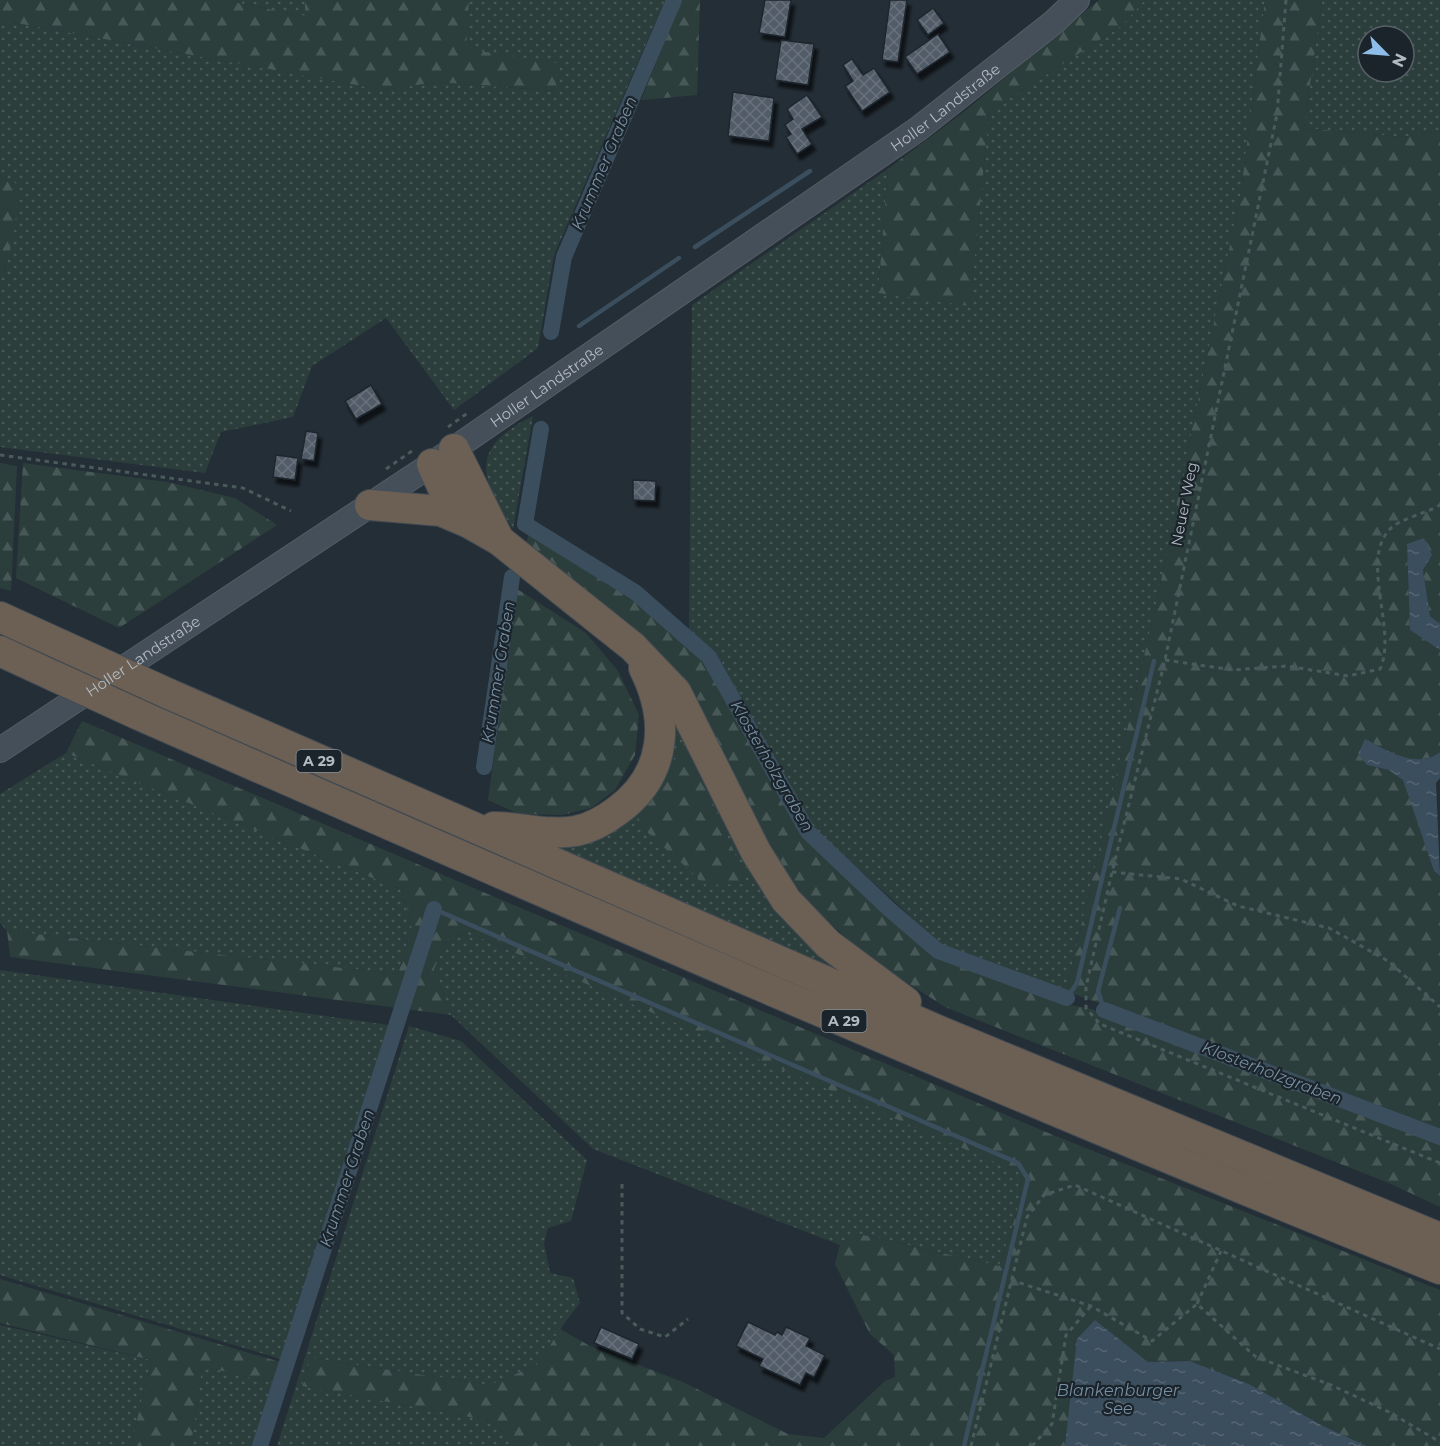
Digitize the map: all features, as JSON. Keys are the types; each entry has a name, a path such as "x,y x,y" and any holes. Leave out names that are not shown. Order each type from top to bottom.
{"highway":[{"path":"443,456 446,495 469,523"},
{"path":"443,456 499,540"},
{"path":"370,505 441,511 469,523 499,540 633,647 676,692 756,852 786,900 828,944 867,975 903,999 938,1030"},
{"name":"A 29","path":"0,617 468,827 938,1030 1440,1238"},
{"path":"468,827 503,827 540,834 579,831 611,816 643,789 652,771 661,734 655,690 633,647"},
{"name":"A 29","path":"0,651 468,860 1158,1155 1440,1269"}],"main road":[{"name":"Holler Landstraße","path":"0,750 443,456 918,129 1054,22 1077,0"}],"path":[{"name":"Neuer Weg","path":"1286,0 1277,114 1165,660 1112,872 1086,987 1086,1008 1100,1024 1440,1163"},
{"path":"0,455 243,488 291,511"},
{"path":"1165,660 1233,670 1287,666 1348,676 1380,669 1386,656 1380,597 1379,562 1382,541 1391,527 1425,514 1440,505"},
{"path":"1112,872 1181,879 1238,906 1329,928 1388,961 1440,1007"},
{"path":"622,1184 622,1313 640,1329 665,1337 688,1319"},
{"path":"971,1446 1027,1217 1044,1195 1075,1185 1440,1349"},
{"path":"1010,1280 1091,1306 1152,1341 1197,1304 1221,1251"},
{"path":"1197,1304 1256,1357 1389,1412 1440,1442"},
{"path":"1032,1446 1052,1424 1066,1335 1091,1306"}],"green space":[{"path":"0,0 222,0 305,16 305,0 469,0 466,49 557,63 556,91 437,82 384,90 0,20"},
{"path":"222,0 305,0 305,16"},
{"path":"469,0 665,0 554,255 538,348 454,410 386,318 312,366 293,417 221,432 205,473 0,447 0,271 5,268 19,185 0,176 0,20 384,90 437,82 555,91 556,63 465,50"},
{"path":"682,0 700,0 697,95 641,100"},
{"path":"1099,0 1145,0 1121,26 989,112 970,306 878,293 888,169 965,111"},
{"path":"1145,0 1265,0 1241,191 1156,605 1066,991 943,946 813,827 718,656 689,630 692,305 888,169 878,293 970,305 989,112 1121,26"},
{"path":"1265,0 1322,0 1304,128 1402,137 1440,131 1440,624 1430,616 1423,570 1432,555 1407,544 1410,630 1440,650 1440,752 1431,757 1412,759 1392,753 1365,739 1367,765 1389,770 1403,779 1434,871 1440,876 1440,1129 1066,991 1156,605 1241,191"},
{"path":"1322,0 1440,0 1440,131 1402,137 1304,128"},
{"path":"0,176 19,185 14,235 4,269 0,271"},
{"path":"533,416 513,529 493,493 486,465 490,452 498,440 512,428"},
{"path":"0,463 17,466 11,591 0,588"},
{"path":"23,463 167,482 235,498 277,525 119,628 16,578"},
{"path":"530,530 631,596 705,663 805,838 932,955 1058,1003 1092,1009 1440,1142 1440,1207 1391,1184 945,1007 869,958 811,906 781,866 663,657 593,595 526,544"},
{"path":"517,589 586,633 618,671 639,715 635,755 615,790 591,808 562,815 519,814 488,800"},
{"path":"665,699 854,978 553,845 633,812"},
{"path":"82,721 1046,1132 1440,1290 1440,1446 1367,1446 1323,1426 1251,1385 1190,1361 1148,1362 1095,1320 1065,1446 518,1446 491,1421 302,1386 311,1358 490,1385 539,1364 560,1329 590,1346 685,1383 788,1434 824,1438 885,1381 895,1377 894,1355 870,1334 835,1264 840,1245 859,1234 999,1266 1017,1212 1022,1174 474,935 450,934 434,969 451,1015 10,957 7,931 398,974 412,926 402,890 66,753"},
{"path":"686,741 748,884 706,885 636,822"},
{"path":"66,753 402,890 412,926 398,974 7,931 0,923 0,794"},
{"path":"450,934 474,935 1022,1173 1017,1212 999,1266 860,1234 840,1245 593,1149 451,1015 434,969"},
{"path":"0,970 389,1025 281,1359 0,1275"},
{"path":"409,1026 461,1041 587,1160 571,1221 548,1228 544,1243 550,1273 573,1278 580,1303 560,1329 539,1364 490,1385 311,1358 302,1386 491,1421 518,1446 277,1446"},
{"path":"0,1279 280,1362 273,1383 202,1366 191,1446 131,1446 151,1360 0,1323"},
{"path":"0,1325 151,1360 131,1446 0,1446"},
{"path":"202,1366 273,1383 253,1446 191,1446"}],"water":[{"path":"1424,538 1432,555 1423,570 1430,616 1440,624 1440,650 1410,630 1407,544"},
{"path":"1365,739 1392,753 1412,759 1431,757 1440,752 1440,778 1436,783 1440,876 1434,871 1403,780 1389,770 1367,765 1358,754"},
{"name":"Blankenburger See","path":"1095,1320 1148,1362 1190,1361 1251,1385 1323,1426 1367,1446 1065,1446 1077,1339"}],"building":[{"path":"765,0 791,0 785,37 759,33"},
{"path":"890,0 907,0 898,62 882,60"},
{"path":"933,8 944,23 928,35 917,20"},
{"path":"938,34 950,52 917,74 905,57"},
{"path":"781,40 814,44 808,85 775,80"},
{"path":"852,59 863,75 874,68 890,92 862,111 845,86 853,81 843,65"},
{"path":"733,92 774,98 769,141 728,136"},
{"path":"807,95 822,117 802,129 812,144 797,154 786,137 791,134 785,125 793,119 787,109"},
{"path":"371,385 382,404 356,419 345,401"},
{"path":"306,431 318,433 314,461 301,459"},
{"path":"276,455 298,458 295,480 273,477"},
{"path":"633,480 656,481 655,501 633,500"},
{"path":"748,1322 775,1335 777,1332 782,1335 786,1327 810,1338 806,1346 825,1355 814,1377 806,1373 800,1385 759,1366 763,1359 736,1346"},
{"path":"601,1327 639,1344 632,1359 594,1343"}],"waterway":[{"name":"Krummer Graben","path":"551,332 564,257 674,0"},
{"path":"695,247 810,171"},
{"path":"579,326 679,258"},
{"name":"Klosterholzgraben","path":"541,429 525,524 635,592 709,657 808,832 889,909 938,951 1067,998"},
{"name":"Krummer Graben","path":"484,767 512,577"},
{"path":"1067,998 1077,983 1154,661"},
{"path":"1104,1010 1098,991 1120,908"},
{"path":"434,909 1018,1163 1028,1179 964,1446"},
{"name":"Krummer Graben","path":"260,1446 434,909"},
{"name":"Klosterholzgraben","path":"1104,1010 1440,1137"}]}
